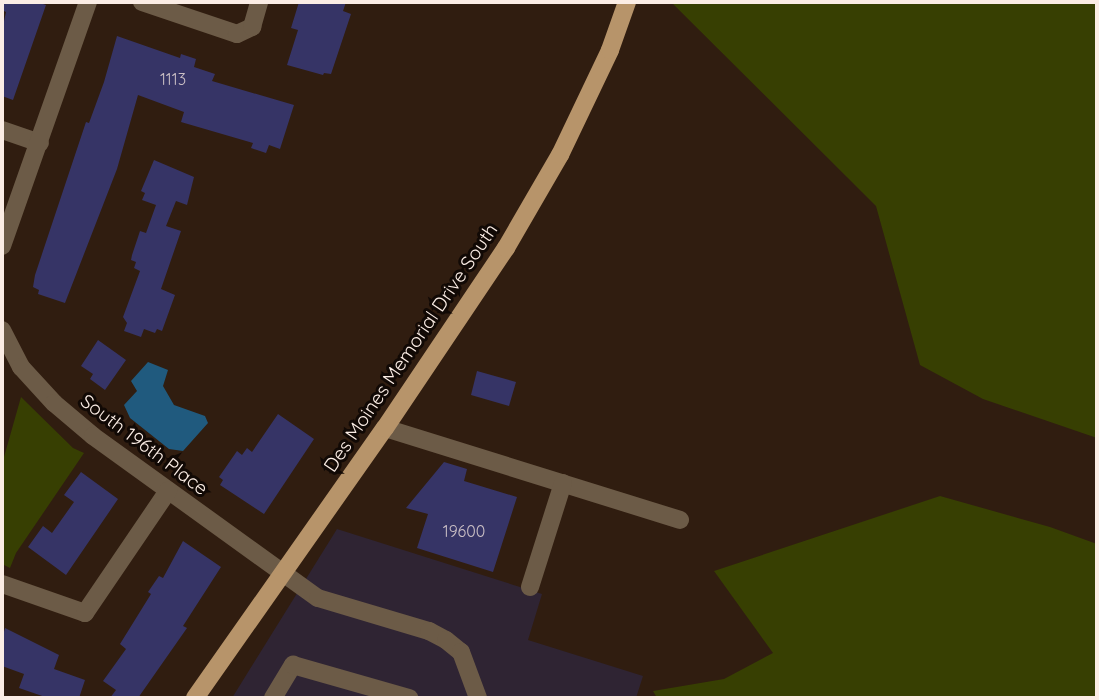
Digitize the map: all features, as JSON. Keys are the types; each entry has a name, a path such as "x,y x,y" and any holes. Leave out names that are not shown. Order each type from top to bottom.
{"main road":[{"name":"Des Moines Memorial Drive South","path":"195,698 385,428 506,248 560,155 610,50 628,2"}],"street":[{"path":"2,246 88,2"},
{"path":"142,2 237,34 245,33 252,27 259,2"},
{"path":"2,130 40,143"},
{"name":"South 196th Place","path":"2,330 21,367 54,403 93,436 318,598 429,631 446,640 461,653 478,698"},
{"path":"385,428 680,520"},
{"path":"530,587 563,483"},
{"path":"2,584 85,613 167,491"},
{"path":"273,698 293,665 409,698"}],"shaded area":[{"path":"337,529 542,594 528,640 643,676 636,698 232,698"}],"green space":[{"path":"671,2 1097,2 1097,438 983,399 920,365 876,206"},
{"path":"21,397 73,448 84,453 16,553 10,568 2,564 2,464"},
{"path":"940,496 1050,527 1097,544 1097,698 657,698 653,691 724,679 773,653 714,571"}],"water":[{"path":"148,362 168,370 163,386 174,405 205,416 208,423 183,451 169,449 130,418 124,405 137,391 131,381"}],"building":[{"path":"2,2 37,2 46,5 13,100 2,96 2,30 6,12 2,10"},
{"path":"299,2 346,2 343,11 351,14 331,74 323,75 287,65 298,30 291,28"},
{"path":"117,36 180,58 181,54 196,59 194,67 215,74 212,81 294,105 280,149 269,145 266,153 251,148 253,143 181,122 184,112 138,95 117,169 65,303 38,294 39,290 33,287 35,275 86,122 89,123 104,82"},
{"path":"154,160 194,177 187,205 176,201 166,226 181,231 161,289 175,295 162,331 157,329 155,333 144,329 141,337 124,331 127,323 123,317 140,271 134,268 136,262 131,260 132,255 140,231 146,233 156,205 142,200 145,193 141,191"},
{"path":"98,340 126,360 105,390 90,379 93,374 81,366"},
{"path":"477,371 516,382 509,406 471,395"},
{"path":"278,414 314,439 264,514 220,485 223,480 219,477 237,451 242,455 247,448 252,452"},
{"path":"444,462 467,469 464,481 517,497 493,572 417,548 428,514 406,508"},
{"path":"81,472 118,499 66,575 28,547 43,526 52,533 74,502 64,495"},
{"path":"183,541 221,567 183,626 187,628 138,698 110,698 116,690 103,681 126,649 120,644 151,594 148,592 159,576 163,578"},
{"path":"5,628 59,655 54,669 85,680 79,698 48,698 19,688 24,674 2,666 2,639"}]}
